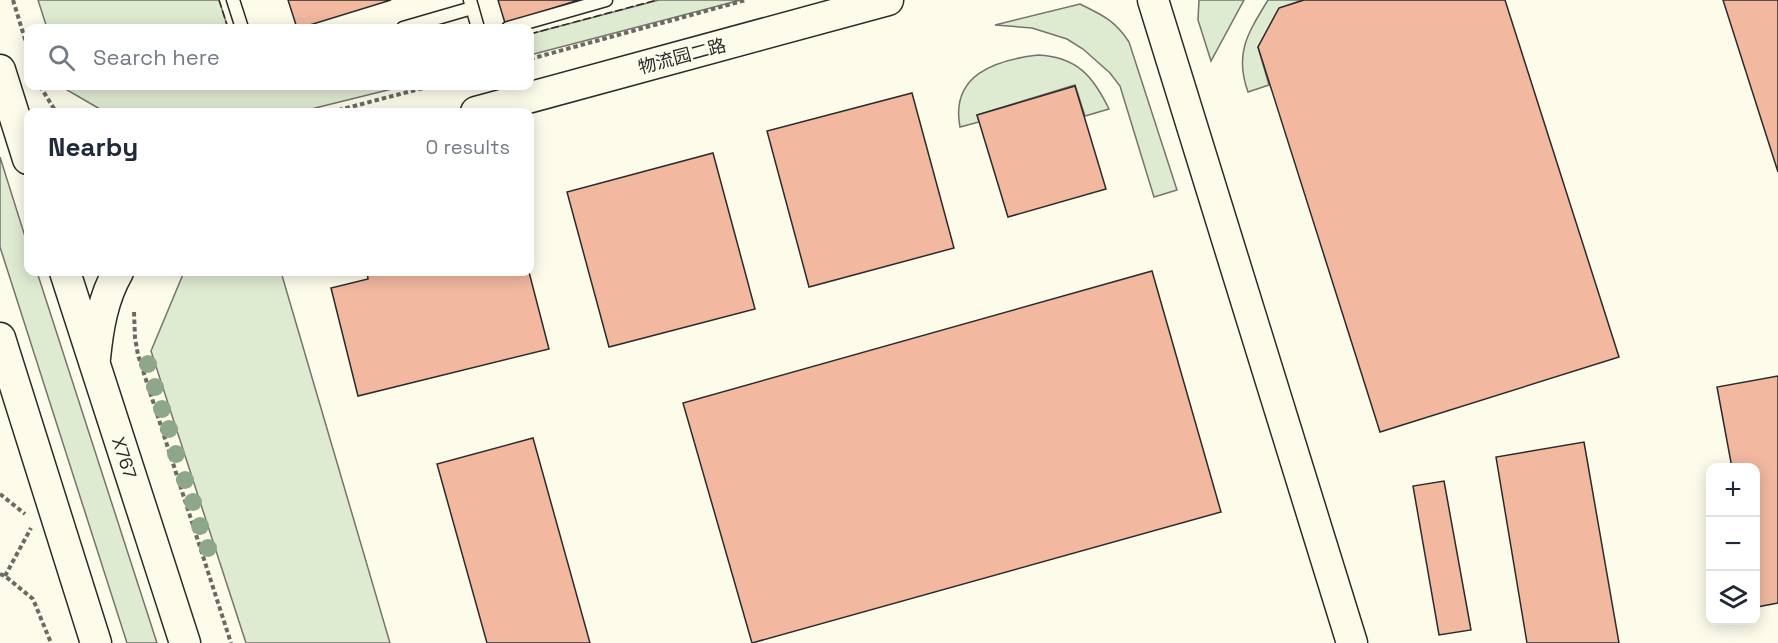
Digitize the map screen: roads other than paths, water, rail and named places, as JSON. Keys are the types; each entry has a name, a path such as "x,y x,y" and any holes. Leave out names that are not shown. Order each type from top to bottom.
{"street":[{"name":"物流园二路","path":"491,105 818,14 888,0"},
{"path":"1153,0 1352,643"},
{"path":"0,70 21,120 24,137"},
{"name":"X767","path":"66,276 184,643"},
{"path":"94,364 102,310 116,276"},
{"path":"0,338 96,643"}],"lane":[{"path":"233,0 241,24"},
{"path":"522,24 606,0"},
{"path":"415,24 471,4 477,24"}]}
